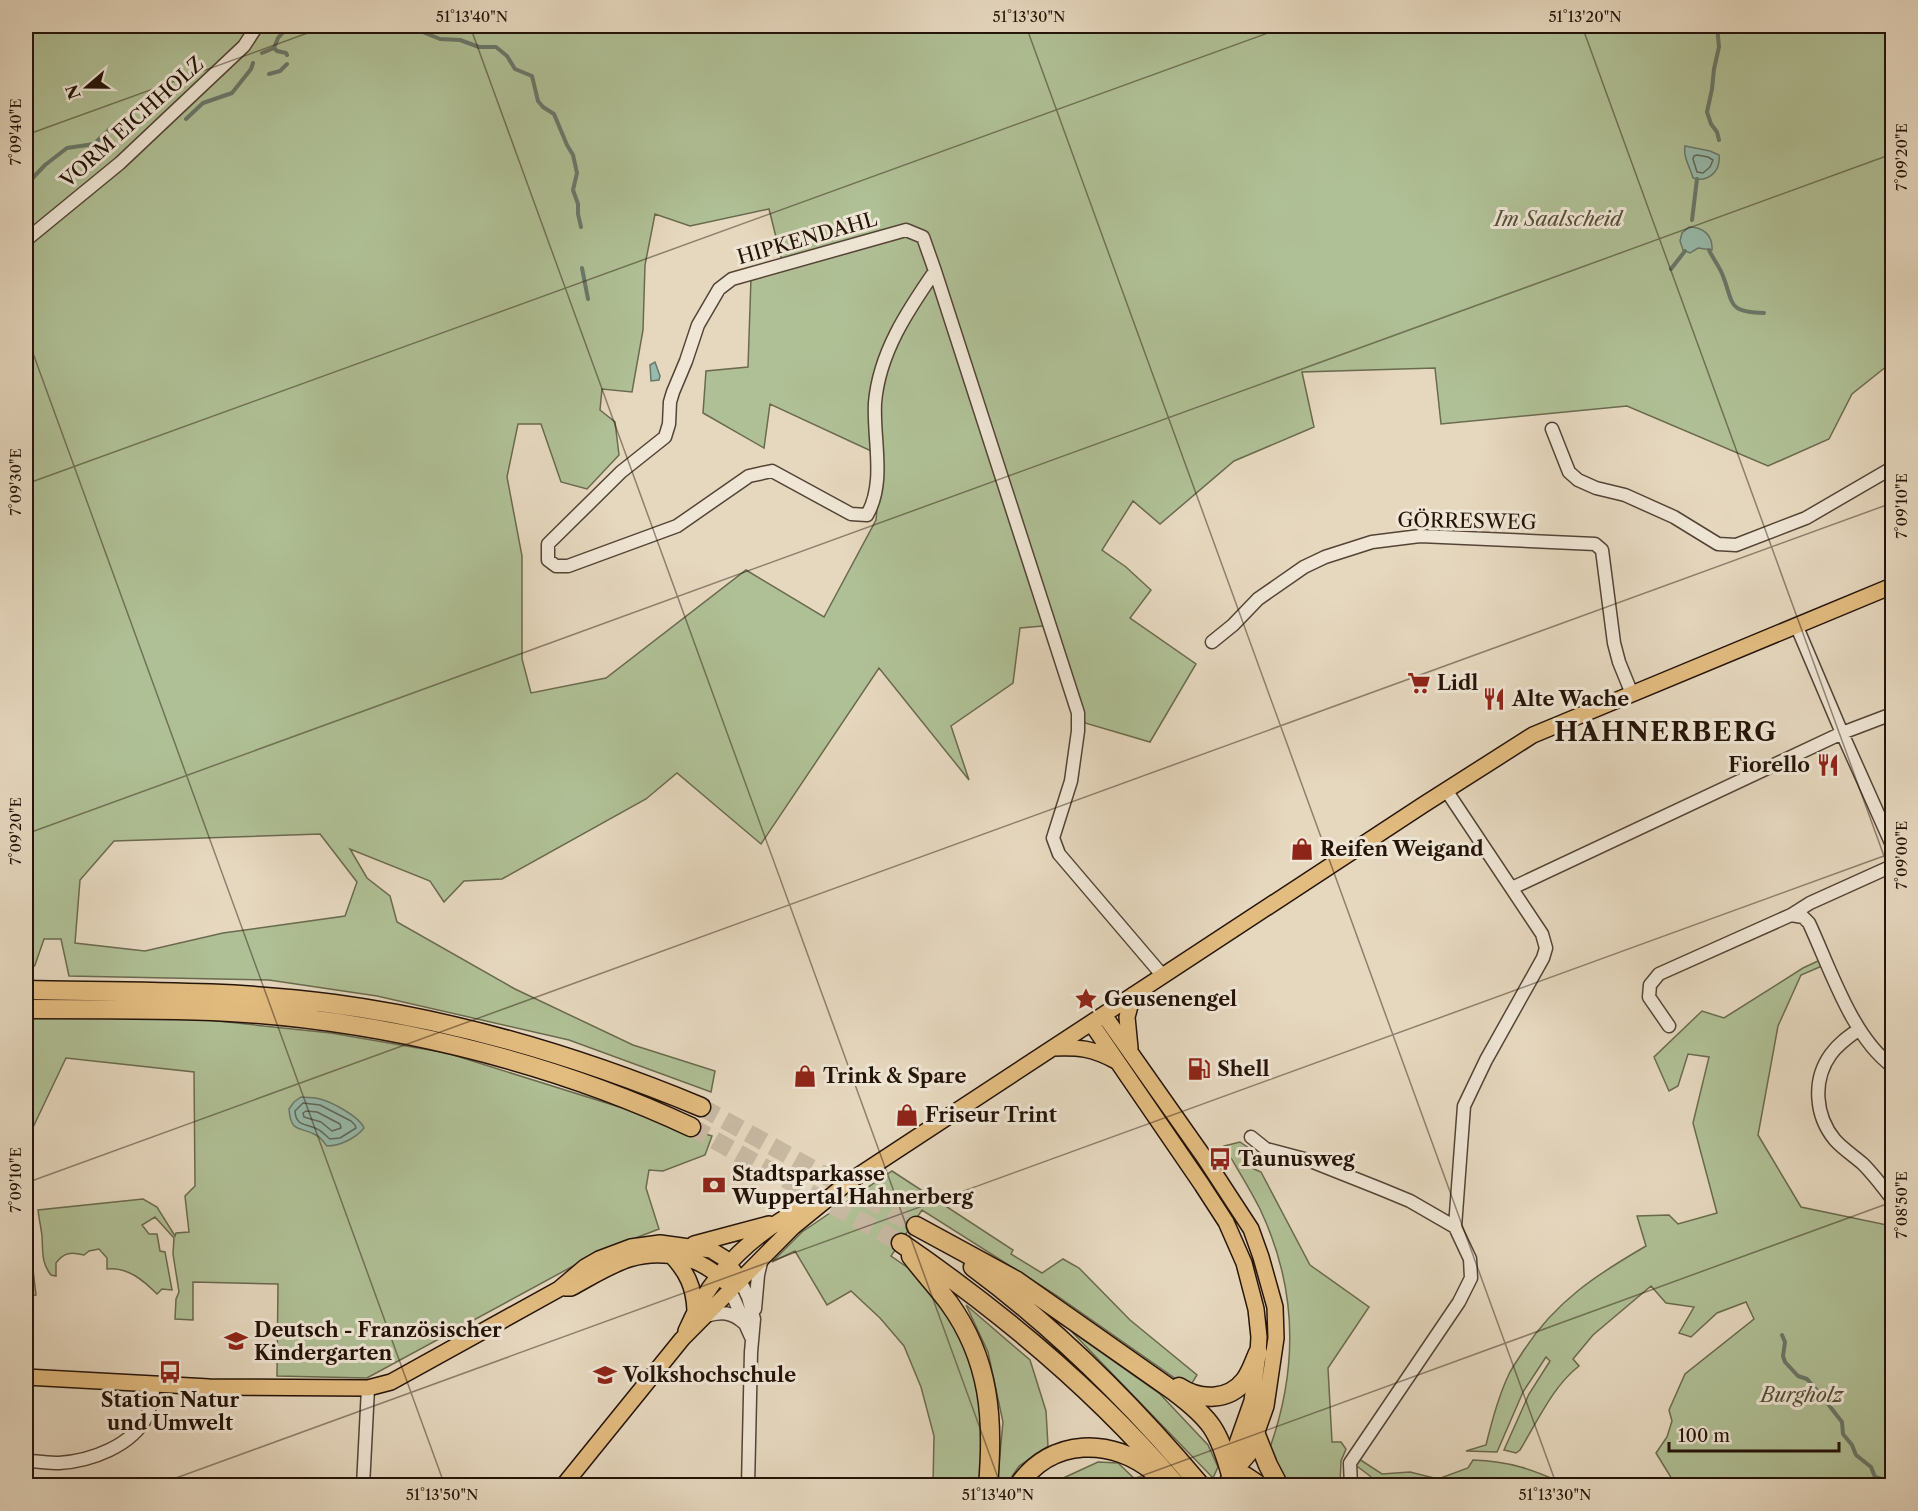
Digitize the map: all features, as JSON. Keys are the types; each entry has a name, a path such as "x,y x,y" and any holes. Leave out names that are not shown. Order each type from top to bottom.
{"highway":[{"path":"26,990 215,994 333,1004 404,1015 548,1050 701,1107"},
{"path":"26,1009 214,1012 331,1023 399,1033 459,1047 560,1076 691,1127"},
{"path":"1201,1485 1144,1421 1054,1333 985,1276 916,1226 1017,1281 1193,1406 1213,1427 1224,1448 1228,1480 1245,1476 1260,1485"},
{"path":"988,1485 991,1422 987,1391 978,1360 970,1339 950,1305 901,1243 987,1305 1058,1363 1130,1432 1177,1485"},
{"path":"1155,1378 1177,1385 1197,1396 1221,1396 1238,1387 1246,1379 1258,1353"},
{"path":"1256,1435 1279,1485"},
{"path":"1018,1485 1042,1462 1065,1451 1084,1447 1113,1449 1128,1455 1144,1463 1170,1485"}],"main road":[{"path":"701,1313 737,1287 792,1227 847,1183 1533,735 1893,586"},
{"path":"1131,1051 1127,1017 1133,995"},
{"path":"1097,1019 1131,1051 1236,1203 1251,1229 1261,1257 1275,1307 1276,1338 1266,1406 1246,1458 1228,1480"},
{"path":"1097,1019 1116,1061 1226,1222 1244,1263 1256,1309 1258,1353 1252,1401 1234,1449 1228,1480"},
{"path":"1053,1048 1083,1047 1116,1061"},
{"path":"1149,1109 1153,1098 1163,1099"},
{"path":"563,1485 701,1313 723,1258 742,1249 799,1208 847,1183"},
{"path":"686,1245 729,1236 780,1220"},
{"path":"26,1377 247,1387 368,1388 391,1382 559,1289 585,1267 615,1251 646,1244 702,1247 723,1258 737,1287"},
{"path":"559,1289 571,1288 624,1260 650,1254 671,1255 700,1264 713,1281 737,1287"},
{"path":"671,1255 690,1281 701,1313"}],"street":[{"name":"VORM EICHHOLZ","path":"26,240 120,163 244,46 256,26"},
{"name":"HIPKENDAHL","path":"935,271 905,316 882,364 875,401 877,484 873,504 867,515 851,514 772,471 748,476 678,526 568,566 556,566 548,560 549,544 621,472 665,436 673,392 698,325 719,289 732,279 906,230 923,237 935,271 1078,713 1078,731 1071,781 1053,838 1059,854 1163,976"},
{"path":"1552,429 1569,472 1578,480 1596,488 1635,499 1674,517 1718,544 1736,545 1806,518 1893,468"},
{"name":"GÖRRESWEG","path":"1212,642 1233,625 1258,599 1304,567 1325,556 1372,542 1420,536 1594,544 1602,550 1614,643 1618,662 1632,694"},
{"path":"1797,627 1893,845"},
{"path":"1512,888 1842,733 1893,714"},
{"path":"1351,1485 1350,1464 1459,1302 1471,1278 1470,1259 1455,1227 1464,1106 1483,1065 1543,958 1546,948 1542,934 1446,790"},
{"path":"1669,1026 1649,997 1650,985 1659,974 1893,866"},
{"path":"1791,915 1803,917 1809,923 1858,1030 1882,1059 1893,1066"},
{"path":"1858,1030 1844,1040 1831,1054 1822,1069 1818,1088 1819,1104 1824,1123 1834,1140 1863,1165 1893,1199"},
{"path":"1251,1137 1266,1149 1308,1160 1410,1201 1455,1227"},
{"path":"749,1321 763,1256"},
{"path":"737,1287 749,1321 752,1338 748,1485"},
{"path":"701,1313 728,1313 749,1321"},
{"path":"26,1461 60,1463 104,1453 125,1441 137,1430 148,1414 155,1383"},
{"path":"363,1485 368,1388"}],"green space":[{"name":"Im Saalscheid","path":"26,26 1892,26 1892,362 1852,394 1829,439 1768,466 1627,406 1441,424 1435,368 1302,372 1314,427 1234,461 1160,524 1133,501 1102,550 1126,567 1151,590 1130,618 1196,664 1150,742 1085,723 1054,625 1020,628 1013,683 951,726 969,780 879,668 761,844 677,773 646,799 502,879 464,881 444,902 430,881 350,849 367,878 390,896 397,922 515,989 633,1045 715,1071 711,1092 569,1040 377,996 269,980 69,976 61,939 44,939 35,965 26,975","holes":["769,209 784,269 751,278 748,367 706,371 703,413 764,448 770,404 882,456 876,520 824,617 746,570 606,678 531,693 522,659 522,556 507,477 518,424 541,424 561,482 587,489 619,455 615,422 600,410 602,389 632,392 643,330 645,265 655,214 690,226","320,834 357,882 345,916 223,933 145,951 75,943 80,880 114,841"]},
{"name":"Burgholz","path":"1820,960 1822,966 1801,975 1778,1026 1758,1135 1801,1207 1892,1226 1892,1485 1674,1485 1656,1453 1667,1437 1672,1421 1669,1410 1685,1374 1754,1319 1746,1302 1717,1313 1691,1337 1679,1333 1694,1307 1666,1303 1651,1286 1593,1335 1573,1359 1579,1366 1553,1394 1520,1450 1516,1453 1504,1450 1529,1394 1550,1361 1546,1357 1523,1392 1497,1452 1466,1451 1486,1445 1509,1374 1536,1333 1550,1317 1578,1290 1646,1246 1637,1216 1669,1215 1678,1224 1717,1213 1693,1123 1709,1057 1688,1054 1678,1086 1669,1091 1654,1057 1702,1011 1724,1018 1803,968"},
{"path":"26,1016 179,1017 331,1033 447,1053 712,1136 705,1155 663,1171 649,1170 646,1188 659,1229 599,1252 367,1378 277,1376 278,1284 193,1282 193,1320 175,1319 176,1299 179,1292 173,1254 174,1238 155,1217 142,1225 149,1234 157,1234 160,1251 165,1252 172,1290 162,1289 157,1294 141,1279 128,1272 107,1269 107,1258 99,1249 89,1251 84,1255 72,1253 65,1255 56,1263 56,1276 51,1275 43,1256 38,1210 143,1199 157,1207 175,1236 176,1233 189,1232 185,1196 195,1186 194,1072 66,1058 26,1142"},
{"path":"1240,1142 1256,1153 1254,1169 1261,1172 1310,1265 1369,1307 1328,1368 1332,1442 1341,1442 1346,1449 1341,1461 1340,1485 1285,1485 1268,1453 1285,1392 1290,1331 1282,1269 1272,1239 1256,1201 1224,1146"},
{"path":"892,1171 1013,1250 1011,1254 1042,1273 1063,1259 1079,1268 1130,1320 1197,1375 1189,1388 1056,1295 922,1210 891,1256 920,1276 968,1346 983,1400 982,1485 933,1485 934,1436 921,1387 904,1346 880,1318 851,1291 827,1305 795,1251 772,1262 802,1232"},
{"path":"26,1211 36,1295 26,1298"},
{"path":"966,1305 1030,1360 1046,1411 1048,1446 1019,1466 1006,1485 997,1485 1003,1422 988,1352"},
{"path":"1071,1331 1160,1394 1208,1445 1218,1467 1213,1478"},
{"path":"1359,1459 1382,1474 1410,1472 1438,1479 1468,1468 1473,1460 1499,1462 1533,1471 1567,1485 1376,1485 1370,1476 1354,1464"},
{"path":"1098,1462 1118,1463 1141,1485 1048,1485"}],"water":[{"path":"1685,146 1719,155 1716,171 1704,179 1693,178 1686,158"},
{"path":"1689,227 1699,228 1709,236 1712,250 1698,248 1690,253 1683,250 1680,241 1682,233"},
{"path":"655,362 660,376 659,380 651,381 650,365"},
{"path":"301,1097 318,1098 331,1103 345,1110 364,1128 347,1141 327,1146 317,1136 294,1126 289,1109"}],"waterway":[{"path":"262,53 274,48 278,38 289,26"},
{"path":"1717,26 1719,47 1707,112 1719,140"},
{"path":"420,28 425,33 440,39 460,40 479,47 496,47 507,56 515,69 532,76 538,101 554,114 573,155 577,173 573,190 578,204 581,227"},
{"path":"274,48 287,55"},
{"path":"186,119 203,103 232,93 251,69 253,63"},
{"path":"269,74 280,71 287,64"},
{"path":"26,185 45,165 67,148 94,144 111,128 129,125"},
{"path":"1692,220 1697,179"},
{"path":"1709,250 1722,273 1734,305 1744,311 1764,313"},
{"path":"1671,269 1685,251"},
{"path":"582,268 588,299"},
{"path":"1782,1335 1785,1342 1783,1356 1785,1362 1798,1376 1807,1379 1821,1395 1842,1422 1843,1434 1852,1445 1856,1455 1871,1467 1875,1477 1885,1480 1887,1486"}],"tunnel":[{"path":"701,1107 916,1226"},
{"path":"691,1127 901,1243"}],"place":[{"name":"Lidl","path":"1419,683"},
{"name":"Alte Wache","path":"1494,699"},
{"name":"Fiorello","path":"1828,765"},
{"name":"Reifen Weigand","path":"1302,849"},
{"name":"Geusenengel","path":"1086,999"},
{"name":"Shell","path":"1199,1069"},
{"name":"Trink & Spare","path":"805,1076"},
{"name":"Friseur Trint","path":"907,1115"},
{"name":"Taunusweg","path":"1220,1159"},
{"name":"Stadtsparkasse Wuppertal Hahnerberg","path":"714,1185"},
{"name":"Deutsch - Französischer Kindergarten","path":"236,1341"},
{"name":"Station Natur und Umwelt","path":"170,1372"},
{"name":"Volkshochschule","path":"605,1375"}],"district":[{"name":"HAHNERBERG","path":"1666,732"}]}
